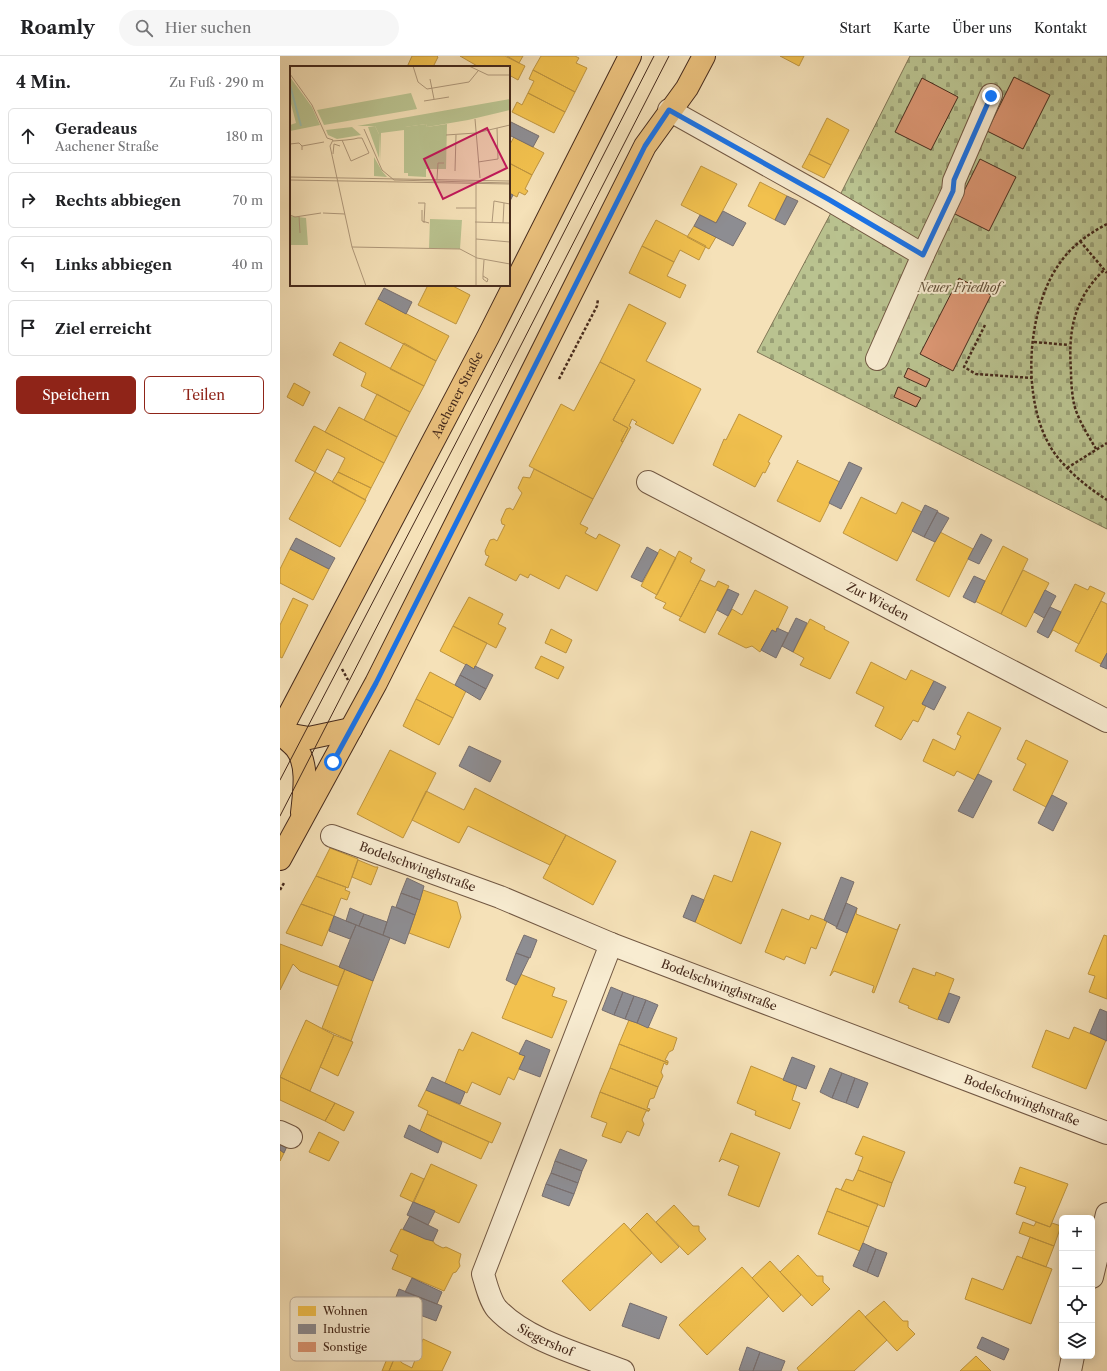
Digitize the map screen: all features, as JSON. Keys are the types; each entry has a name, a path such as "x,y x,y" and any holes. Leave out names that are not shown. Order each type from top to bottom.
{"main road":[{"name":"Aachener Straße","path":"280,733 484,344 630,56"},
{"path":"280,859 351,729 645,146 669,110 687,88 703,57"},
{"path":"280,733 310,738 351,729"},
{"path":"280,733 296,748 301,757 304,792 301,820"}],"street":[{"path":"877,359 953,191 954,180 991,96"},
{"path":"669,110 828,199 923,255"},
{"name":"Zur Wieden","path":"648,482 1107,721"},
{"name":"Bodelschwinghstraße","path":"332,836 500,898 611,944 1107,1133"},
{"name":"Siegershof","path":"611,944 483,1274 496,1307 516,1326 538,1338 623,1371"},
{"path":"1095,1265 1107,1214"},
{"path":"1070,1371 1073,1359"}],"path":[{"path":"1107,224 1080,242 1062,260 1047,285 1037,315 1032,378 1042,426 1053,451 1067,468 1090,489 1107,500"},
{"path":"1080,242 1106,271 1092,282 1080,302 1072,326 1069,346 1074,405 1096,449"},
{"path":"985,325 964,367 976,374 1032,378"},
{"path":"1034,342 1069,346"},
{"path":"1067,468 1107,443"},
{"path":"340,665 349,682"}],"green space":[{"name":"Neuer Friedhof","path":"910,56 1107,56 1107,529 757,352 833,209"}],"building: Wohnen":[{"path":"412,56 438,57 434,66 407,66"},
{"path":"460,56 505,56 525,66 518,80 510,76 510,66 477,66"},
{"path":"507,56 523,56 519,63"},
{"path":"541,56 575,56 579,58 576,63 587,68 575,92 533,70"},
{"path":"780,56 804,56 799,66"},
{"path":"533,70 575,92 565,112 528,93 534,81 529,79"},
{"path":"528,93 565,112 554,133 512,112 517,102 522,105"},
{"path":"827,118 849,130 831,165 809,154"},
{"path":"514,137 544,153 532,175 510,164 510,144"},
{"path":"809,154 831,165 824,178 802,167"},
{"path":"510,164 532,175 525,189 528,191 525,195 519,192 517,197 510,194"},
{"path":"701,166 737,184 716,223 681,205"},
{"path":"760,182 787,196 775,220 748,206"},
{"path":"656,220 706,246 699,260 680,250 674,262 642,246"},
{"path":"694,226 716,237 709,249 687,237"},
{"path":"642,246 674,262 667,276 686,285 680,298 629,273"},
{"path":"428,286 453,286 470,295 456,324 418,305"},
{"path":"378,299 449,336 436,361 365,324"},
{"path":"629,304 666,323 646,361 701,389 673,444 635,424 637,422 632,419 629,426 631,427 623,442 621,441 628,428 613,420 635,380 600,362"},
{"path":"340,342 424,386 410,412 361,386 366,373 333,355"},
{"path":"404,343 436,361 424,386 390,369"},
{"path":"600,362 635,380 613,420 628,428 621,441 623,442 593,499 529,466 561,404 574,411"},
{"path":"294,383 310,392 303,406 287,397"},
{"path":"377,394 410,412 397,437 364,420"},
{"path":"339,407 397,437 384,463 325,432"},
{"path":"739,414 782,436 768,462 770,463 765,473 763,472 755,487 713,465 724,439 726,440"},
{"path":"314,426 384,463 371,488 338,472 345,458 327,449 315,472 295,461"},
{"path":"798,460 797,462 840,482 820,522 777,501"},
{"path":"534,469 593,499 580,524 588,528 585,533 596,539 599,534 620,545 597,591 566,575 559,589 530,574 528,578 520,574 516,581 485,565 489,556 486,555 485,551 490,540 494,539 497,541 505,525 502,524 501,520 506,509 510,508 513,510 522,493 518,488 523,477 530,478"},
{"path":"315,472 366,500 340,547 289,519"},
{"path":"338,472 371,488 365,500 332,482"},
{"path":"861,497 896,514 902,502 922,512 897,561 843,533"},
{"path":"940,532 973,549 949,597 916,580"},
{"path":"1003,546 1028,559 1001,614 975,601"},
{"path":"290,549 329,569 313,600 280,583 280,569"},
{"path":"660,549 676,558 657,595 641,586"},
{"path":"679,551 692,558 690,562 705,570 681,617 663,608 666,603 655,598"},
{"path":"1023,570 1049,583 1026,627 1001,614"},
{"path":"700,580 715,587 718,581 729,586 705,633 679,620"},
{"path":"1075,584 1088,590 1090,586 1105,593 1079,644 1053,630 1048,638"},
{"path":"755,590 788,607 776,632 772,630 760,652 752,646 746,648 718,634 732,609 742,615"},
{"path":"469,597 503,614 498,624 506,628 496,648 453,626"},
{"path":"293,598 308,605 282,658 280,657 280,625"},
{"path":"1101,601 1107,604 1107,653 1101,664 1075,651"},
{"path":"810,619 825,627 824,629 849,642 830,679 800,665 804,658 793,652"},
{"path":"453,626 487,643 474,669 440,651"},
{"path":"551,629 572,640 566,653 545,643"},
{"path":"541,656 564,667 558,679 535,668"},
{"path":"871,662 906,680 911,670 934,681 922,704 926,706 918,722 913,720 901,740 875,726 884,707 856,693"},
{"path":"430,672 466,691 453,718 416,699"},
{"path":"416,699 453,718 439,745 403,726"},
{"path":"968,712 1001,728 975,780 957,771 954,776 923,761 933,739 955,750 961,736 957,734"},
{"path":"1026,740 1068,761 1046,807 1013,790 1026,764 1017,759"},
{"path":"390,750 436,773 403,838 357,814"},
{"path":"475,788 566,835 550,865 468,826 459,843 412,820 426,791 464,810"},
{"path":"751,831 781,843 741,944 695,922 714,875 732,882"},
{"path":"566,835 616,861 593,905 543,878"},
{"path":"330,848 358,859 348,888 316,876"},
{"path":"358,860 378,867 371,885 352,877"},
{"path":"316,876 346,887 345,890 350,892 347,900 341,898 334,916 301,904"},
{"path":"423,890 457,902 461,917 449,948 409,933"},
{"path":"301,904 334,916 322,946 286,933"},
{"path":"857,908 856,914 897,930 900,924 874,993 872,992 874,986 834,971 830,976"},
{"path":"782,909 809,920 811,915 827,921 816,949 811,947 805,964 786,956 784,960 765,952"},
{"path":"1104,935 1107,936 1107,999 1089,992 1095,976 1088,974"},
{"path":"280,944 345,969 338,986 300,971 293,964 280,990"},
{"path":"913,968 935,976 936,972 954,979 938,1020 908,1008 909,1006 899,1002"},
{"path":"345,969 373,981 351,1041 322,1028"},
{"path":"520,974 555,988 552,996 567,1001 552,1038 502,1018"},
{"path":"306,1020 334,1035 310,1091 280,1077"},
{"path":"629,1020 677,1038 673,1050 669,1052 665,1060 668,1061 668,1063 619,1044"},
{"path":"1074,1027 1106,1040 1086,1089 1032,1067 1046,1030 1069,1039"},
{"path":"472,1032 525,1056 514,1080 508,1077 500,1095 472,1082 467,1093 445,1083 459,1049 463,1051"},
{"path":"334,1035 353,1042 338,1076 320,1067"},
{"path":"619,1044 668,1063 667,1065 664,1063 661,1072 663,1076 658,1087 610,1068"},
{"path":"751,1066 797,1085 792,1100 800,1103 790,1129 755,1115 756,1111 737,1103"},
{"path":"610,1068 658,1087 654,1098 650,1099 647,1108 650,1109 649,1111 600,1092"},
{"path":"280,1077 335,1103 325,1121 280,1100"},
{"path":"426,1090 501,1123 492,1143 427,1114 428,1111 418,1106"},
{"path":"600,1092 649,1111 646,1111 642,1120 644,1124 639,1136 627,1131 621,1143 602,1136 607,1123 591,1117"},
{"path":"335,1103 354,1112 344,1131 325,1121"},
{"path":"427,1114 489,1142 481,1159 420,1131"},
{"path":"319,1132 339,1142 329,1161 309,1152"},
{"path":"731,1133 780,1153 759,1207 728,1195 739,1166 722,1159 719,1162"},
{"path":"863,1136 905,1152 892,1183 858,1170 863,1157 855,1154"},
{"path":"280,1150 284,1153 280,1161"},
{"path":"431,1164 477,1185 459,1223 414,1202"},
{"path":"1020,1167 1068,1184 1050,1227 1016,1214 1026,1187 1014,1183"},
{"path":"858,1170 892,1183 884,1207 841,1190 846,1179 853,1181"},
{"path":"411,1173 424,1179 413,1202 400,1196"},
{"path":"836,1188 878,1204 869,1227 827,1211"},
{"path":"674,1205 693,1226 699,1226 699,1231 706,1239 688,1255 656,1222"},
{"path":"827,1211 869,1227 860,1251 818,1234"},
{"path":"647,1213 679,1247 661,1263 630,1230"},
{"path":"1023,1222 1034,1226 1036,1222 1050,1227 1052,1223 1059,1225 1059,1232 1054,1246 1019,1233"},
{"path":"624,1223 652,1253 590,1311 562,1281"},
{"path":"401,1229 433,1241 435,1244 443,1248 446,1247 461,1254 459,1262 460,1266 456,1272 453,1273 444,1291 392,1269 398,1255 390,1251"},
{"path":"1030,1237 1054,1246 1046,1267 1022,1258"},
{"path":"798,1255 817,1276 823,1276 823,1282 830,1289 812,1306 780,1272"},
{"path":"1017,1256 1052,1269 1031,1324 965,1299 972,1278 1003,1290"},
{"path":"770,1261 801,1295 783,1312 752,1278"},
{"path":"742,1267 769,1296 707,1355 679,1325"},
{"path":"884,1301 903,1321 908,1321 908,1327 915,1334 897,1351 865,1317"},
{"path":"859,1310 887,1340 854,1371 799,1371 797,1368"},
{"path":"423,1339 451,1352 442,1371 389,1371 393,1361 400,1361 412,1368 415,1361 422,1361"},
{"path":"976,1356 991,1371 960,1371"},
{"path":"386,1361 393,1361 389,1371 382,1371"}],"building: Industrie":[{"path":"510,122 539,136 533,147 510,136"},
{"path":"510,194 513,195 510,201"},
{"path":"787,196 798,201 785,225 775,220"},
{"path":"723,211 746,223 733,246 694,226 700,215 716,223"},
{"path":"384,288 412,302 406,314 378,299"},
{"path":"849,462 862,468 841,509 829,503"},
{"path":"925,505 938,511 924,537 912,531"},
{"path":"937,512 949,518 935,542 924,537"},
{"path":"981,534 992,540 979,564 968,559"},
{"path":"296,538 335,558 329,569 290,549"},
{"path":"647,547 658,553 642,582 631,577"},
{"path":"974,576 985,581 975,603 963,597"},
{"path":"728,589 739,594 728,616 717,610"},
{"path":"1045,590 1056,596 1044,618 1034,612"},
{"path":"1050,607 1061,612 1048,638 1037,632"},
{"path":"796,618 807,623 793,652 782,646"},
{"path":"777,628 788,633 776,658 761,650 772,630 776,632"},
{"path":"1107,653 1107,669 1100,666"},
{"path":"466,664 474,669 475,666 493,675 486,689 460,675"},
{"path":"460,675 486,689 480,700 455,685"},
{"path":"934,681 946,687 934,710 922,704"},
{"path":"469,746 501,761 490,782 459,766"},
{"path":"978,774 992,781 973,818 958,811"},
{"path":"1052,795 1067,803 1053,831 1038,823"},
{"path":"841,877 854,882 837,927 824,920"},
{"path":"407,878 424,886 420,900 401,893"},
{"path":"401,893 420,900 415,915 396,907"},
{"path":"692,895 704,900 695,922 683,917"},
{"path":"846,903 857,908 847,933 836,928"},
{"path":"392,906 415,915 405,944 383,935"},
{"path":"350,908 364,914 359,926 346,921"},
{"path":"364,914 387,922 383,935 359,926"},
{"path":"334,916 356,925 350,939 329,931"},
{"path":"356,925 390,938 373,981 339,967"},
{"path":"524,935 537,940 530,958 516,953"},
{"path":"516,953 529,958 516,985 506,980"},
{"path":"611,987 623,992 614,1015 602,1010"},
{"path":"623,992 634,996 625,1019 614,1015"},
{"path":"949,993 960,997 949,1023 938,1019"},
{"path":"634,996 646,1000 637,1023 625,1019"},
{"path":"646,1000 658,1005 648,1028 637,1023"},
{"path":"1100,1009 1107,1012 1107,1041 1090,1033"},
{"path":"526,1040 550,1050 540,1077 519,1069 525,1056 519,1054"},
{"path":"792,1057 815,1066 806,1089 783,1080"},
{"path":"830,1068 842,1073 832,1098 820,1092"},
{"path":"842,1073 855,1078 846,1103 832,1098"},
{"path":"432,1077 465,1092 460,1104 426,1090"},
{"path":"855,1078 868,1083 858,1108 846,1103"},
{"path":"409,1125 442,1142 438,1153 404,1137"},
{"path":"280,1138 289,1142 284,1153 280,1150"},
{"path":"560,1149 587,1160 582,1171 555,1161"},
{"path":"555,1161 582,1171 578,1183 551,1173"},
{"path":"551,1173 578,1183 574,1194 546,1184"},
{"path":"546,1184 574,1194 569,1206 542,1196"},
{"path":"413,1202 435,1211 428,1225 407,1215"},
{"path":"410,1216 438,1230 433,1241 403,1229"},
{"path":"863,1243 876,1249 867,1272 853,1266"},
{"path":"876,1249 887,1253 878,1277 867,1272"},
{"path":"412,1278 442,1292 437,1304 422,1298 422,1297 405,1292"},
{"path":"399,1289 419,1297 396,1297"},
{"path":"422,1298 442,1306 436,1321 422,1316"},
{"path":"630,1303 667,1317 659,1339 622,1326"},
{"path":"982,1337 1009,1349 1004,1360 977,1348"},
{"path":"747,1347 760,1352 753,1371 741,1371 739,1370"},
{"path":"760,1352 785,1361 781,1371 753,1371"}],"building: Sonstige":[{"path":"1014,77 1050,95 1023,149 987,131"},
{"path":"922,78 958,97 931,150 895,132"},
{"path":"980,159 1016,177 989,231 953,213"},
{"path":"959,278 991,295 953,371 920,354"},
{"path":"908,368 930,379 926,387 904,377"},
{"path":"898,387 921,398 916,407 894,397"}],"tram line":[{"path":"280,780 485,387 654,56"},
{"path":"280,816 669,56"}],"route":[{"path":"333,762 376,683 645,146 669,110 828,199 923,255 953,191 954,180 991,96"}]}
